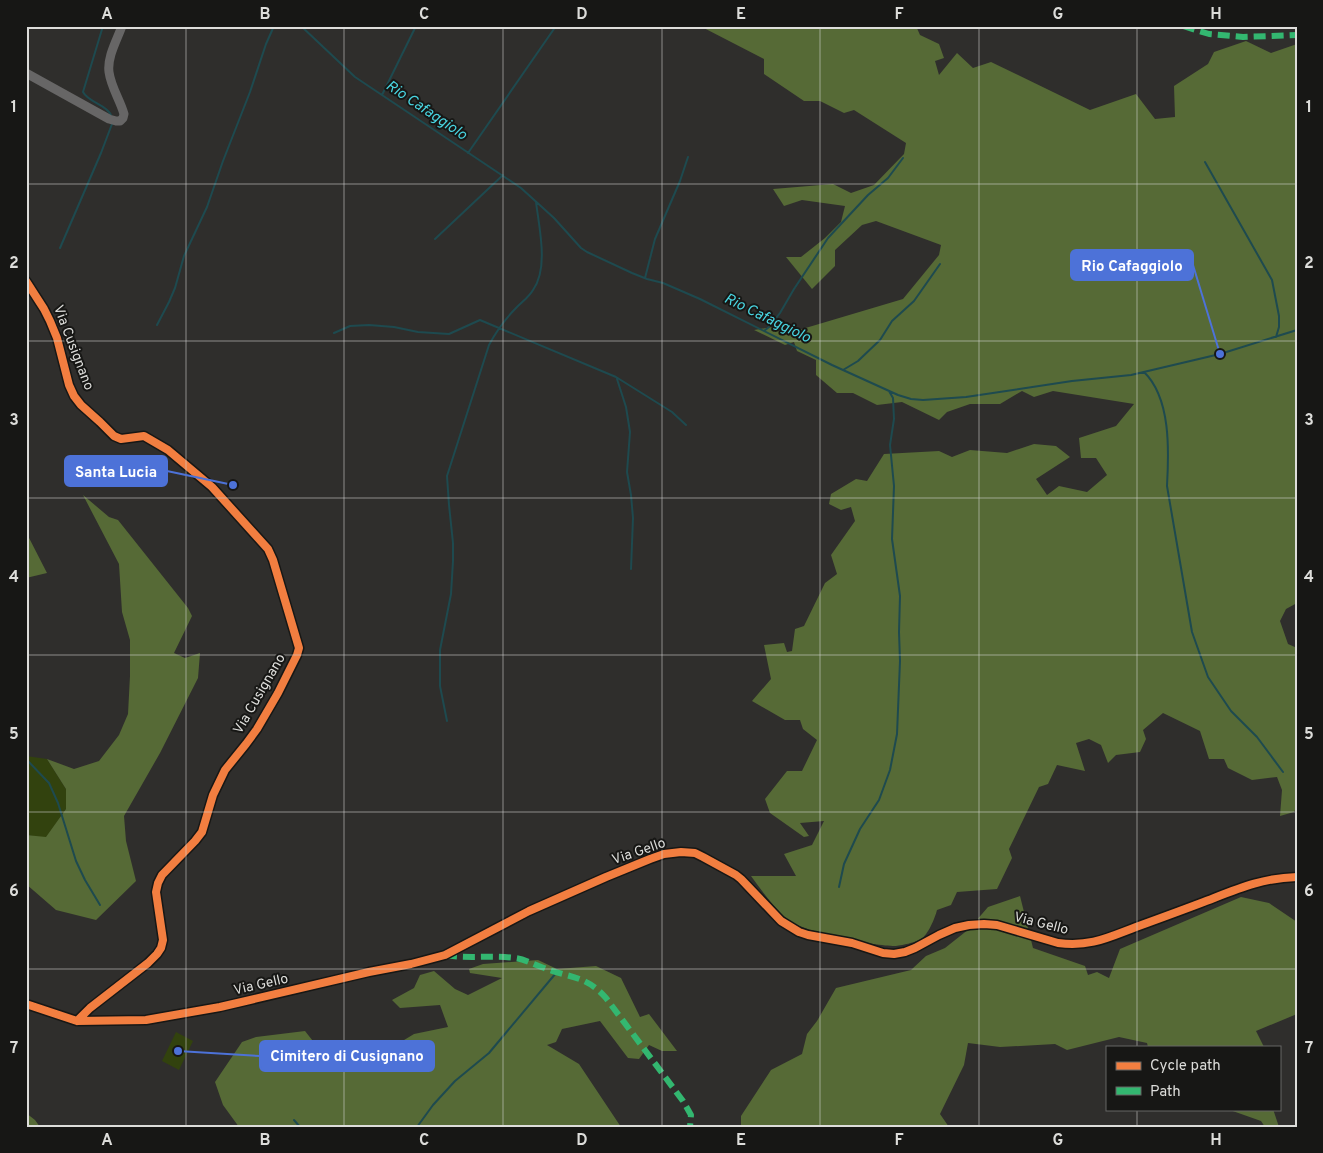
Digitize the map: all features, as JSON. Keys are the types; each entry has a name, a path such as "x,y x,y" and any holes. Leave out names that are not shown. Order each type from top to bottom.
{"street":[{"path":"26,74 109,119 120,121 124,114 111,80 109,64 122,26"},
{"name":"Via Cusignano","path":"26,281 50,321 57,338 69,385 81,405 114,436 121,439 144,436 168,450 212,487 268,549 299,648 278,694 257,729 228,765 219,782 202,832 162,875 158,883 156,892 163,940 161,948 148,963 90,1008 78,1020"},
{"name":"Via Gello","path":"26,1004 78,1020 146,1020 220,1007 445,955 551,901 650,859 672,853 695,853 730,871 741,879 781,921 799,932 852,943 888,954 905,952 948,931 962,926 977,924 998,926 1058,943 1088,944 1248,885 1273,878 1297,877"}],"green space":[{"path":"700,26 916,26 920,35 939,44 944,58 935,61 939,75 957,53 973,68 991,62 1090,110 1136,94 1155,119 1175,117 1174,86 1208,64 1214,52 1246,41 1271,53 1297,44 1297,603 1286,609 1280,621 1288,644 1297,648 1297,806 1294,812 1280,816 1282,790 1277,777 1252,780 1228,768 1224,759 1209,759 1200,731 1163,713 1143,730 1146,739 1140,752 1116,755 1108,763 1101,745 1089,739 1076,743 1085,771 1057,765 1048,784 1039,787 1009,849 1012,858 997,889 957,892 951,905 937,910 933,922 924,937 912,943 895,946 856,941 823,934 796,925 778,910 751,876 796,876 784,854 812,845 824,821 800,823 809,836 804,837 770,813 765,799 787,771 802,771 817,740 803,729 800,720 785,720 752,701 771,679 764,645 784,643 787,652 792,651 795,629 804,626 825,583 837,574 831,555 855,521 851,507 841,510 829,504 831,494 856,479 867,481 884,454 939,451 952,457 970,450 1007,453 1034,444 1056,446 1070,457 1036,479 1047,495 1059,486 1087,492 1107,475 1096,458 1081,458 1079,438 1116,426 1134,404 1053,391 1034,397 1022,391 1000,404 970,404 947,412 939,420 902,402 877,405 853,393 837,393 816,375 816,360 797,351 794,342 785,345 754,330 778,326 782,335 903,299 939,255 941,245 876,221 862,225 835,250 835,266 812,289 786,257 801,257 825,238 841,222 845,206 802,200 784,206 773,189 833,184 851,193 874,185 904,154 906,143 854,110 844,113 820,101 804,101 764,74 764,59"},
{"path":"83,495 109,517 118,520 188,608 192,616 174,653 185,658 200,653 198,678 160,753 124,816 126,841 136,881 96,920 56,910 26,884 26,835 46,837 66,809 66,789 47,759 74,769 99,761 119,735 128,714 130,640 122,612 119,564"},
{"path":"26,532 47,573 26,578"},
{"path":"26,756 47,759 66,789 66,809 46,838 26,835"},
{"path":"1020,896 1033,948 1085,966 1088,975 1097,972 1109,978 1120,949 1241,897 1269,903 1297,922 1297,1014 1256,1031 1264,1046 1148,1046 1147,1043 1119,1037 1067,1050 1055,1044 1000,1047 968,1043 964,1065 940,1114 949,1127 741,1127 741,1116 771,1070 802,1054 807,1034 817,1021 836,988 911,970 926,956 945,948 969,929 988,907"},
{"path":"538,960 557,969 596,966 621,978 640,1017 649,1014 677,1051 662,1051 649,1045 639,1059 628,1058 600,1021 562,1029 556,1042 547,1045 579,1064 621,1127 239,1127 223,1105 215,1082 242,1042 256,1037 305,1031 324,1055 344,1053 360,1042 364,1052 376,1057 414,1034 448,1027 440,1005 400,1008 392,1000 414,988 420,975 434,971 455,989 468,995 502,978 470,973 469,969 483,964"},
{"path":"176,1032 193,1041 179,1070 162,1061"},
{"path":"1230,1110 1273,1110 1279,1127 1265,1127 1261,1121"},
{"path":"26,1113 35,1120 40,1127 26,1127"}],"waterway":[{"path":"103,26 83,92 89,99 109,111 111,115"},
{"path":"157,325 175,288 184,256 207,207 274,26"},
{"name":"Rio Cafaggiolo","path":"301,26 355,77 521,188 587,252 632,273 663,283 700,299 832,365 911,399 966,397 1072,381 1131,375 1220,354 1297,330"},
{"path":"382,95 416,26"},
{"path":"468,153 556,26"},
{"path":"60,248 112,124"},
{"path":"645,278 655,239 680,181 688,157"},
{"path":"764,331 780,313 828,238 868,195 888,178 903,158"},
{"path":"1205,162 1272,280 1279,316 1279,327 1276,337"},
{"path":"435,239 503,175"},
{"path":"447,721 440,686 440,650 451,594 453,561 447,476 489,345 501,325 530,295 538,281 541,270 542,247 536,202"},
{"path":"843,370 858,361 880,340 892,321 914,301 940,264"},
{"path":"334,333 350,326 369,325 449,334 480,320 616,377 672,412 686,425"},
{"path":"1144,372 1153,383 1164,410 1168,441 1167,486 1192,632 1208,677 1231,711 1257,737 1283,772"},
{"path":"617,379 626,407 630,432 627,472 633,518 631,569"},
{"path":"839,887 844,864 860,829 879,800 890,770 897,734 900,596 892,539 894,486 890,445 894,419 893,398 889,391"},
{"path":"26,759 49,783 58,803 76,861 100,905"},
{"path":"417,1127 433,1105 455,1081 489,1053 556,973"},
{"path":"294,1120 300,1127"}],"marked path":[{"path":"1183,26 1209,34 1243,37 1297,35"},
{"path":"445,955 519,959 577,978 591,985 606,998 683,1101 691,1115 690,1127"}],"cycle path":[{"path":"26,281 50,321 57,338 69,385 81,405 114,436 121,439 144,436 168,450 212,487 268,549 299,648 278,693 257,729 225,770 213,795 202,832 162,875 158,883 156,892 163,940 161,948 148,963 90,1008 77,1021"},
{"path":"26,1004 77,1021 146,1020 220,1007 411,964 445,955 529,911 606,877 664,854 681,852 695,853 736,875 781,921 799,932 852,943 883,953 894,954 915,948 955,928 984,924 997,925 1058,943 1089,943 1116,935 1259,882 1297,877"}],"place":[{"name":"Rio Cafaggiolo","path":"1220,354"},
{"name":"Santa Lucia","path":"233,485"},
{"name":"Cimitero di Cusignano","path":"178,1051"}]}
